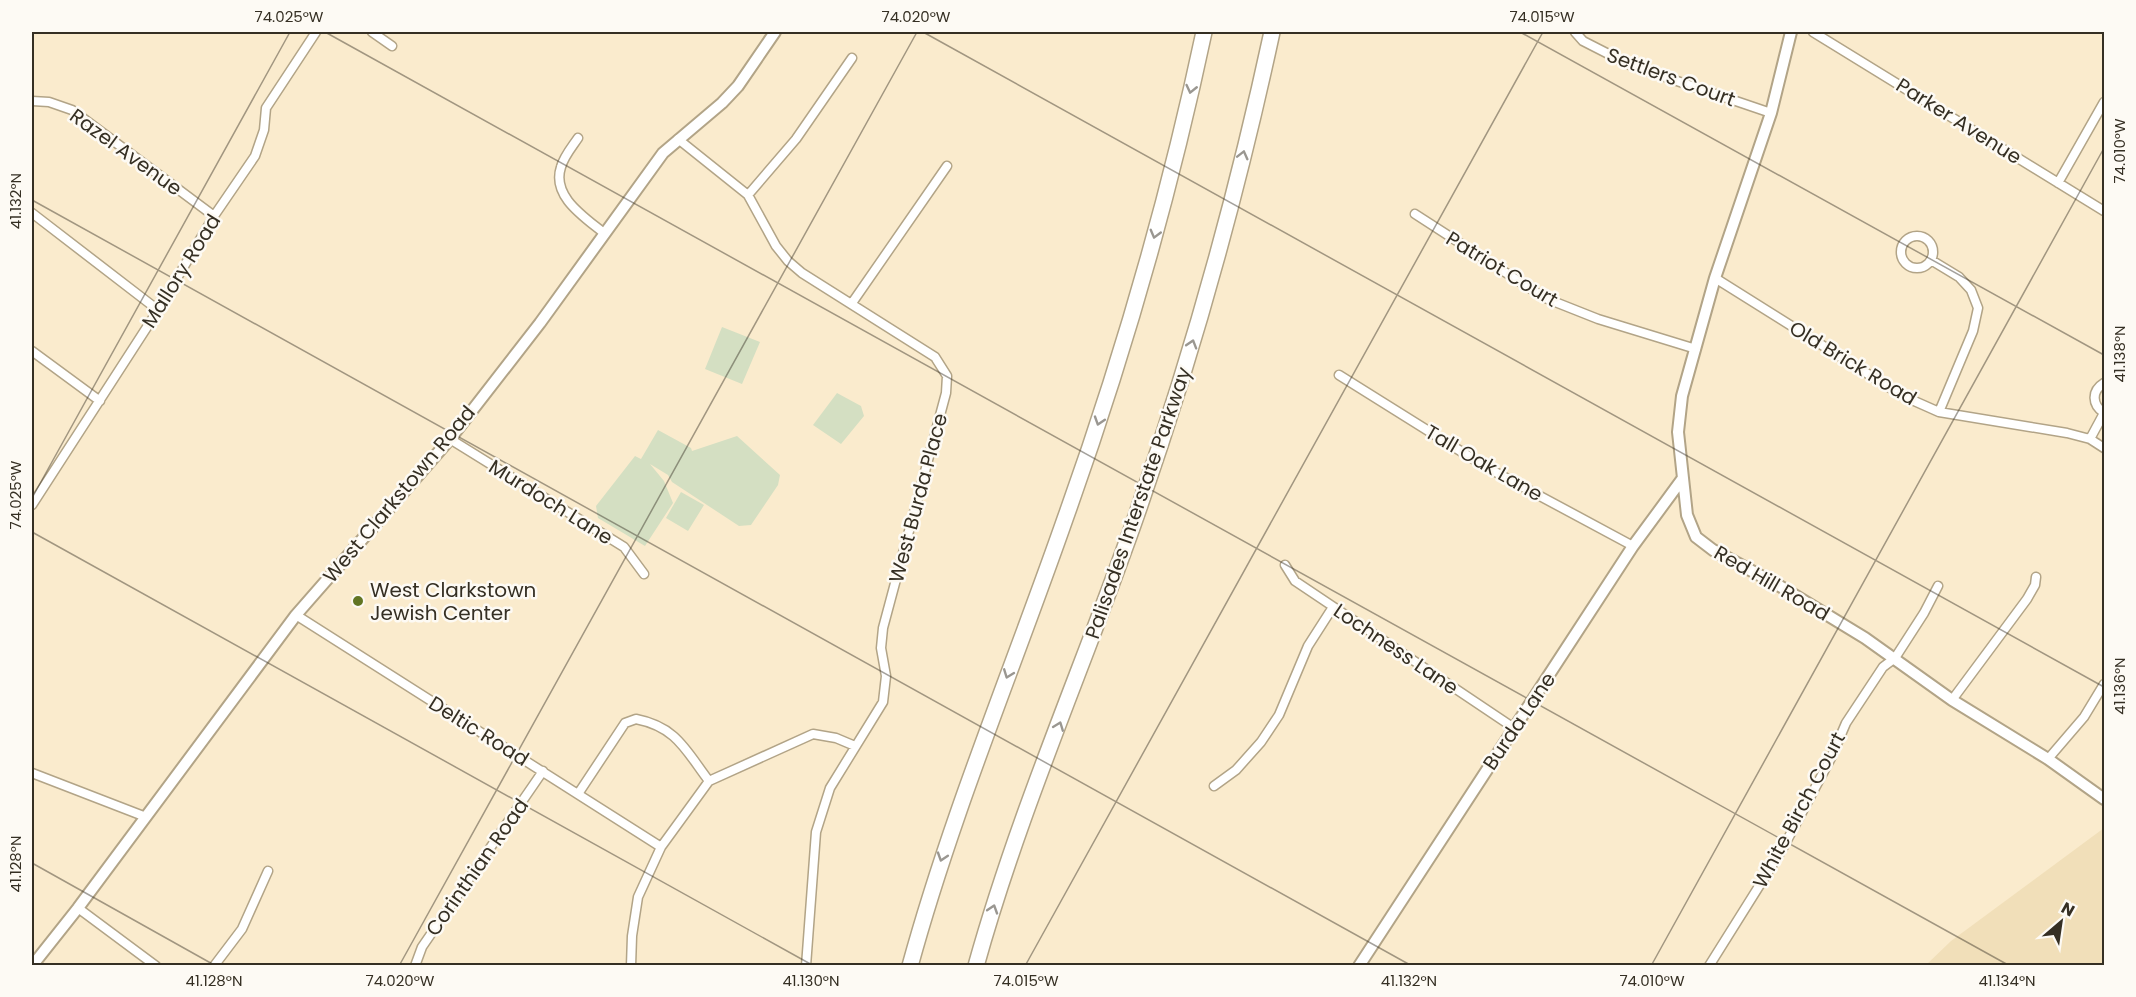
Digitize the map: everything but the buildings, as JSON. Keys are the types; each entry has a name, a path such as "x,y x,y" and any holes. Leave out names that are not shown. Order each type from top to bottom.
{"highway":[{"path":"910,966 953,823 1066,519 1110,386 1161,209 1204,32"},
{"name":"Palisades Interstate Parkway","path":"976,966 1009,859 1123,554 1171,410 1229,212 1272,32"}],"street":[{"name":"Mallory Road","path":"32,505 158,310 214,216 255,156 264,129 266,108 316,32"},
{"path":"372,32 392,46"},
{"name":"West Clarkstown Road","path":"32,966 78,908 296,615 450,439 540,323 663,153 722,103 738,86 775,32"},
{"name":"Settlers Court","path":"1575,32 1583,41 1630,65 1771,113"},
{"name":"Red Hill Road","path":"1791,32 1771,113 1714,278 1682,396 1678,432 1687,516 1696,537 1713,550 1778,585 1895,658 1952,700 2048,759 2104,799"},
{"name":"Parker Avenue","path":"1813,32 2104,211"},
{"path":"748,195 796,139 852,58"},
{"name":"Razel Avenue","path":"32,101 49,102 72,110 214,216"},
{"path":"2058,183 2104,102"},
{"path":"578,138 560,168 559,179 563,195 573,208 605,234"},
{"name":"West Burda Place","path":"678,139 748,195 776,246 788,261 802,273 935,357 947,376 946,393 883,628 881,648 886,676 884,702 830,788 816,832 807,966"},
{"path":"852,303 947,166"},
{"path":"32,213 158,310"},
{"name":"Patriot Court","path":"1415,214 1545,298 1598,319 1696,349"},
{"path":"1931,260 1959,278 1971,290 1978,308 1973,331 1940,412"},
{"name":"Old Brick Road","path":"1714,278 1902,396 1940,412 2067,433 2090,439 2104,448"},
{"path":"32,351 100,401"},
{"name":"Tall Oak Lane","path":"1339,375 1486,467 1633,546"},
{"path":"2090,439 2104,413 2094,399 2097,389 2104,383"},
{"name":"Murdoch Lane","path":"450,439 624,547 644,574"},
{"name":"Burda Lane","path":"1359,966 1633,546 1683,478"},
{"name":"Lochness Lane","path":"1285,564 1295,581 1514,728"},
{"path":"1952,700 2027,599 2035,585 2036,577"},
{"name":"White Birch Court","path":"1709,966 1783,848 1832,758 1846,723 1883,667 1895,658 1924,613 1938,586"},
{"path":"1214,786 1236,770 1262,742 1279,715 1308,646 1333,607"},
{"name":"Deltic Road","path":"296,615 661,847"},
{"path":"2048,759 2084,717 2104,684"},
{"path":"578,794 625,723 636,719 666,730 679,739 709,781"},
{"path":"631,966 632,936 638,897 661,847 709,781 813,734 836,738 855,746"},
{"name":"Corinthian Road","path":"415,966 422,947 543,771"},
{"path":"32,773 146,817"},
{"path":"214,966 242,929 268,871"},
{"path":"78,908 156,966"}],"shaded area":[{"path":"2104,828 2104,965 1926,965 1951,941"}],"green space":[{"path":"722,327 760,342 742,384 705,369"},
{"path":"837,393 861,406 864,416 841,444 813,425"},
{"path":"658,430 691,448 692,451 737,436 780,475 778,485 751,525 739,526 672,482 668,475 650,464 664,481 673,503 645,546 598,518 596,506 635,456 641,459"},
{"path":"681,492 704,505 688,531 666,518"}],"place":[{"name":"West Clarkstown Jewish Center","path":"358,601"}]}
